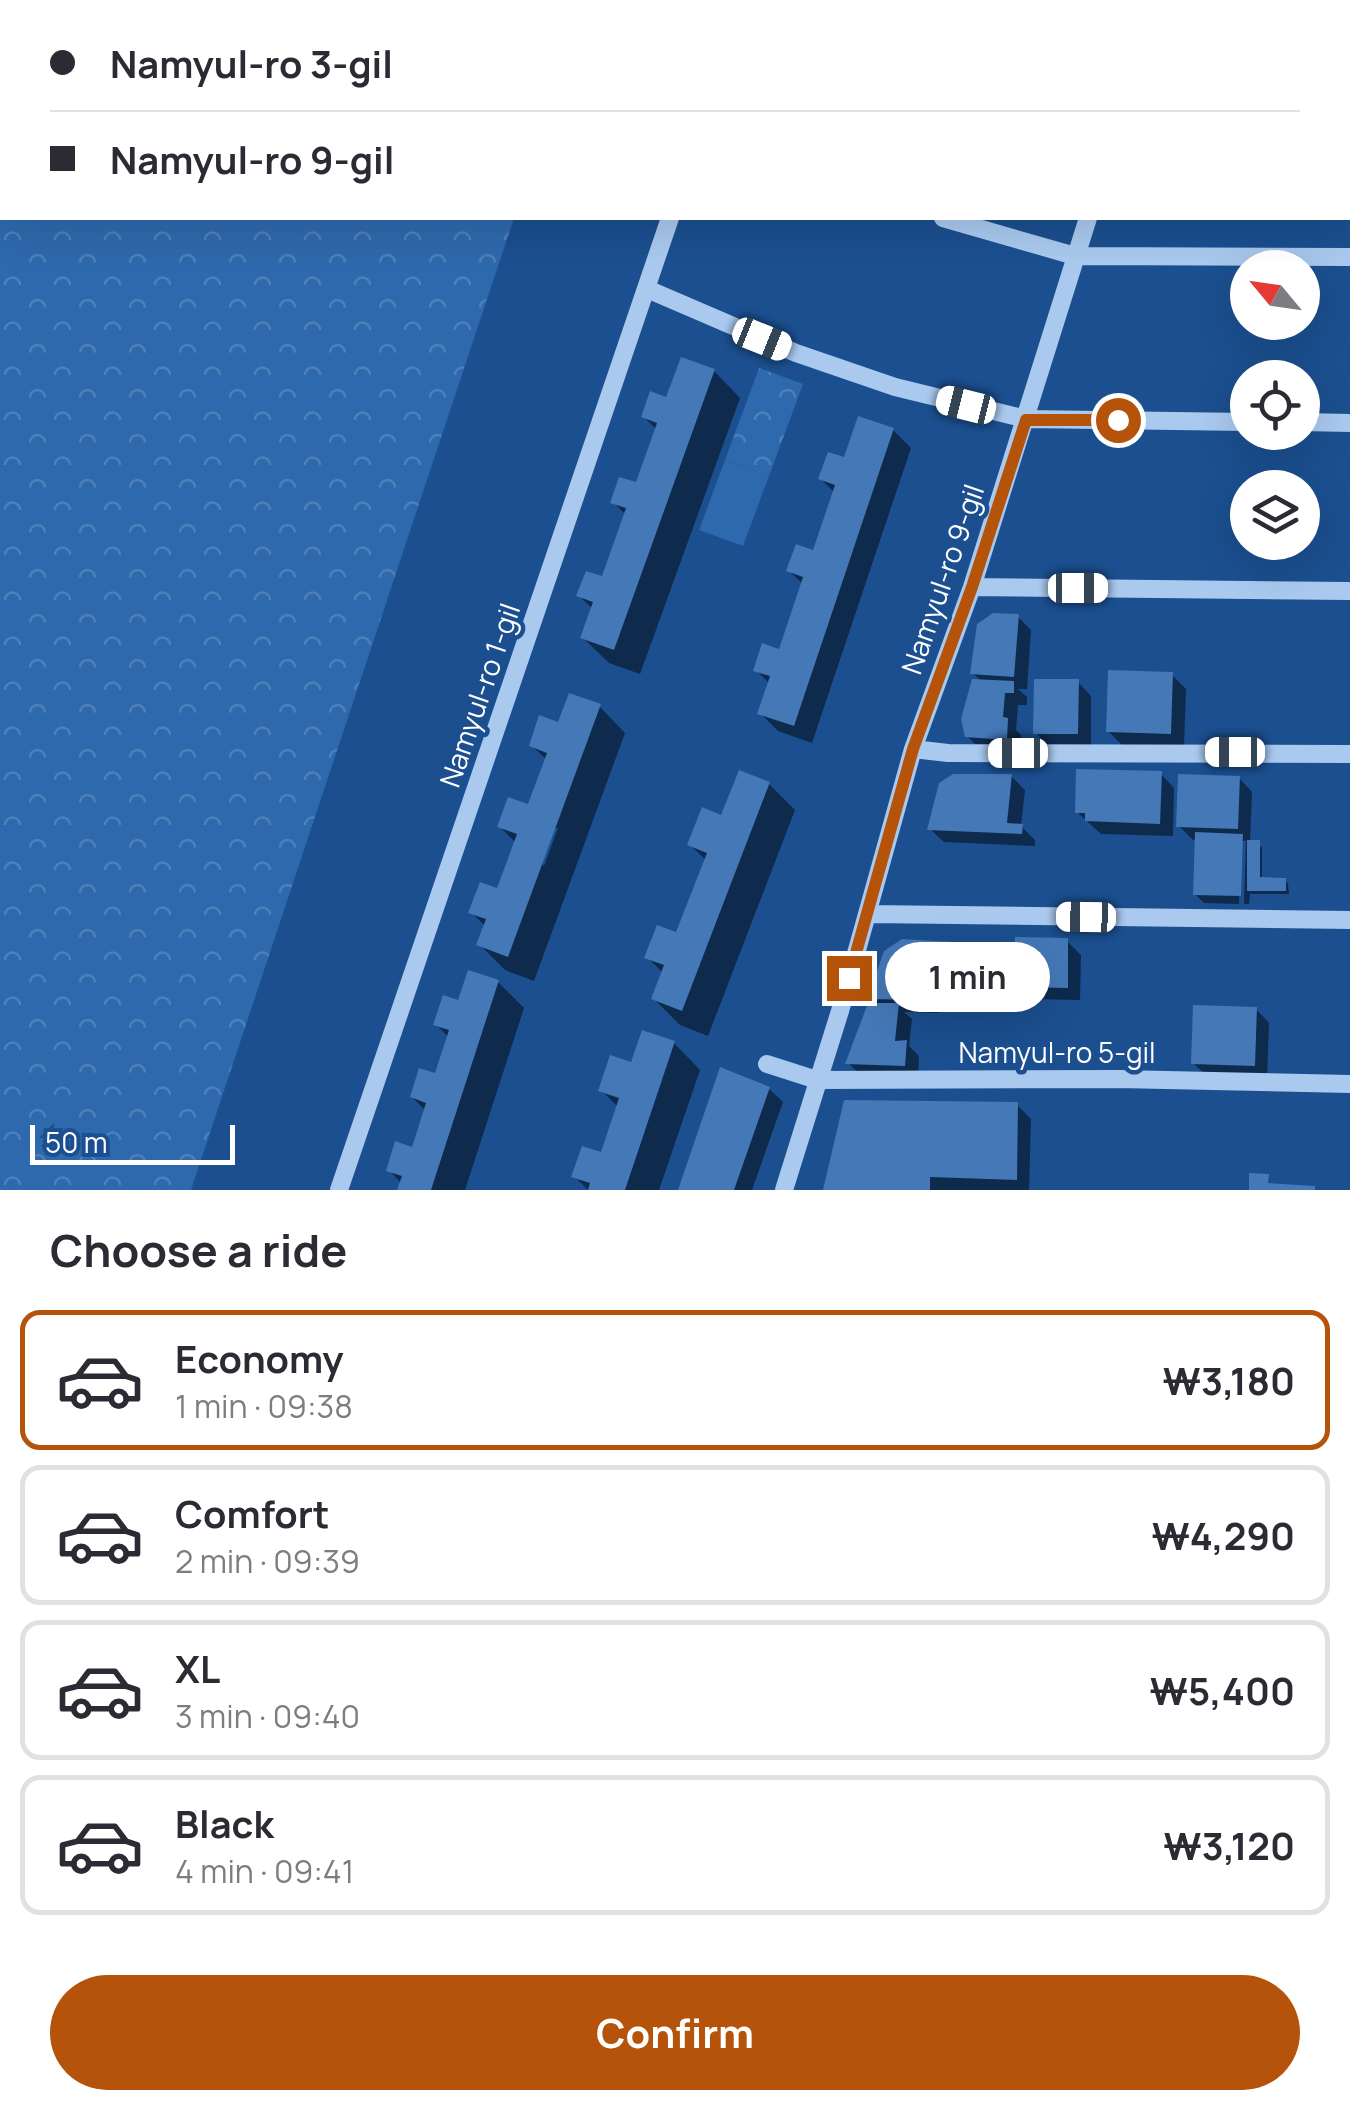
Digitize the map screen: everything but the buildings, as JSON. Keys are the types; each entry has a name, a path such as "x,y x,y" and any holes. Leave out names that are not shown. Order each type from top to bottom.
{"street":[{"name":"Namyul-ro 1-gil","path":"339,1190 669,220"},
{"path":"950,220 1075,256 1350,258"},
{"name":"Namyul-ro 9-gil","path":"784,1190 868,914 913,749 972,587 1087,220"},
{"path":"647,289 796,353 895,387 1026,420 1230,422"},
{"path":"1320,422 1350,422"},
{"path":"972,587 1350,590"},
{"path":"913,749 948,753 1350,754"},
{"path":"868,914 1350,920"},
{"name":"Namyul-ro 5-gil","path":"767,1064 817,1080 1119,1079 1350,1084"}],"green space":[{"path":"0,220 513,220 191,1190 0,1190"},
{"path":"759,368 803,384 769,476 725,460"},
{"path":"725,460 769,476 743,546 699,530"}],"route":[{"path":"849,978 913,749 972,587 1026,420 1118,420"}]}
